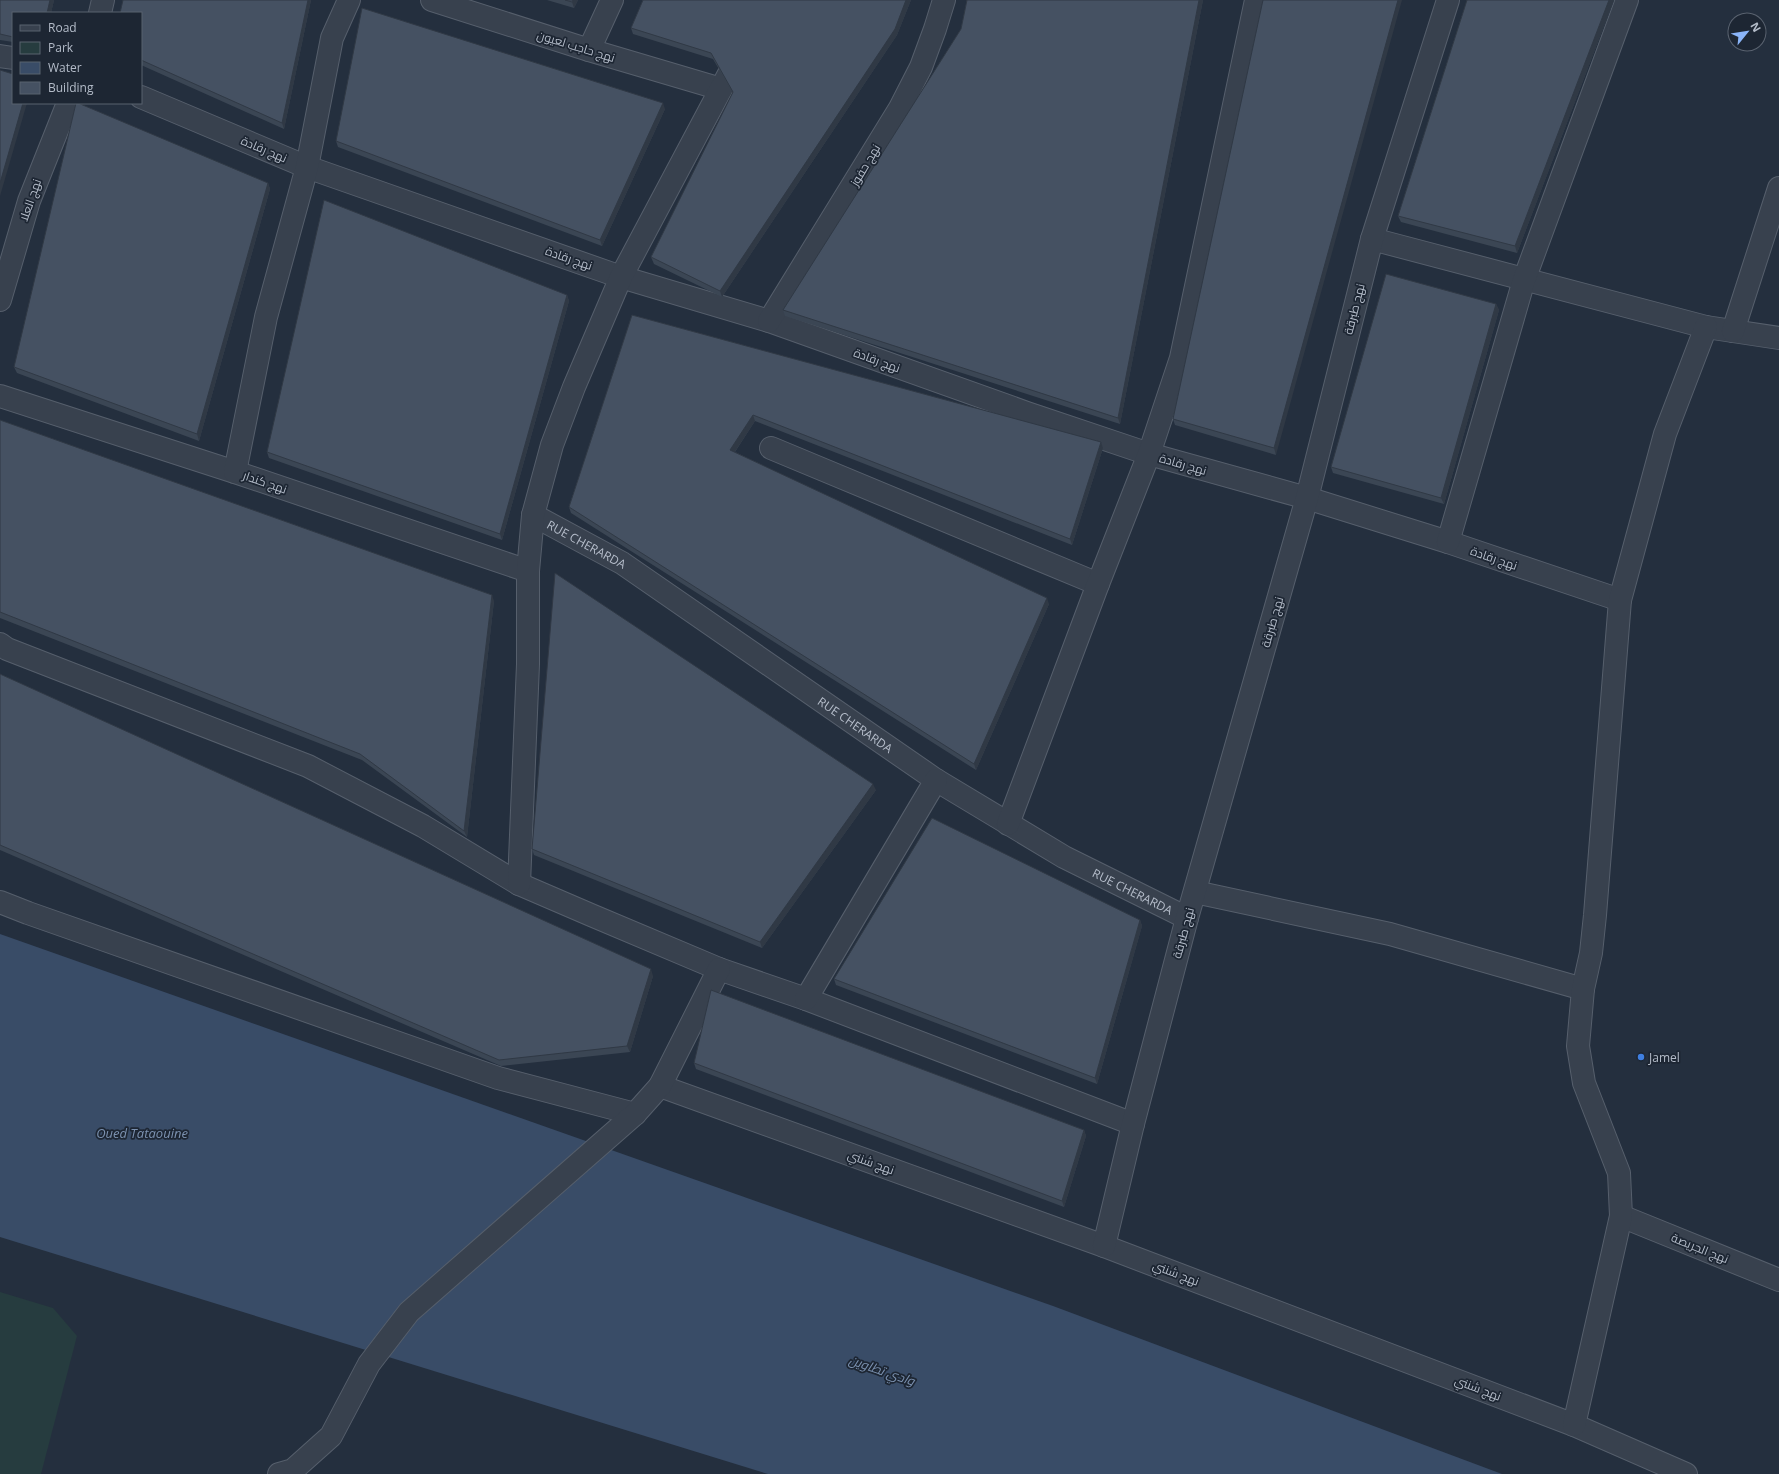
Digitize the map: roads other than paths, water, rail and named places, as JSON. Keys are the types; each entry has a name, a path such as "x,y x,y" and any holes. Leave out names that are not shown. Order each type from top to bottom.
{"street":[{"path":"100,12 103,0"},
{"path":"235,472 266,317 307,167 332,38 350,0"},
{"name":"نهج حاجب لعيون","path":"432,0 589,50 721,89"},
{"path":"589,50 612,0"},
{"name":"نهج حفوز","path":"769,321 900,108 921,67 944,0"},
{"path":"1008,824 1098,584 1149,454 1181,358 1256,0"},
{"name":"نهج طبرقة","path":"1104,1246 1133,1124 1187,918 1307,498 1372,239 1448,0"},
{"path":"1448,542 1524,280 1627,0"},
{"path":"519,884 528,664 528,571 533,515 552,445 574,387 621,277 750,34"},
{"path":"0,56 12,58"},
{"name":"نهج رقادة","path":"142,97 307,167 621,277 769,321 1027,413 1149,454 1307,498 1448,542 1620,600"},
{"name":"نهج العلا","path":"0,300 29,201 68,104"},
{"path":"1733,331 1779,188"},
{"path":"1372,239 1706,327 1779,338"},
{"path":"1574,1425 1621,1216 1619,1173 1584,1083 1578,1046 1583,989 1591,953 1595,915 1620,600 1665,434 1706,327"},
{"name":"نهج كندار","path":"0,396 235,472 528,571"},
{"path":"771,448 1098,584"},
{"name":"RUE CHERARDA","path":"533,515 622,563 936,780 1064,857 1187,918"},
{"path":"0,644 7,649 308,766 423,826 519,884 719,969 806,999 1133,1124"},
{"path":"806,999 936,780"},
{"path":"1195,892 1390,934 1583,989"},
{"path":"0,902 498,1078 635,1114"},
{"path":"278,1474 293,1470 331,1436 369,1364 409,1312 635,1114 660,1086 719,969"},
{"name":"نهج شنني","path":"660,1086 1104,1246 1574,1425 1686,1474"},
{"name":"نهج الجريصة","path":"1621,1216 1779,1280"}],"water":[{"name":"Oued Tataouine","path":"0,934 1053,1306 1502,1474 768,1474 0,1237"}],"place":[{"name":"Jamel","path":"1641,1057"}],"water label":[{"name":"وادي تطاوين","path":"882,1370"}]}
